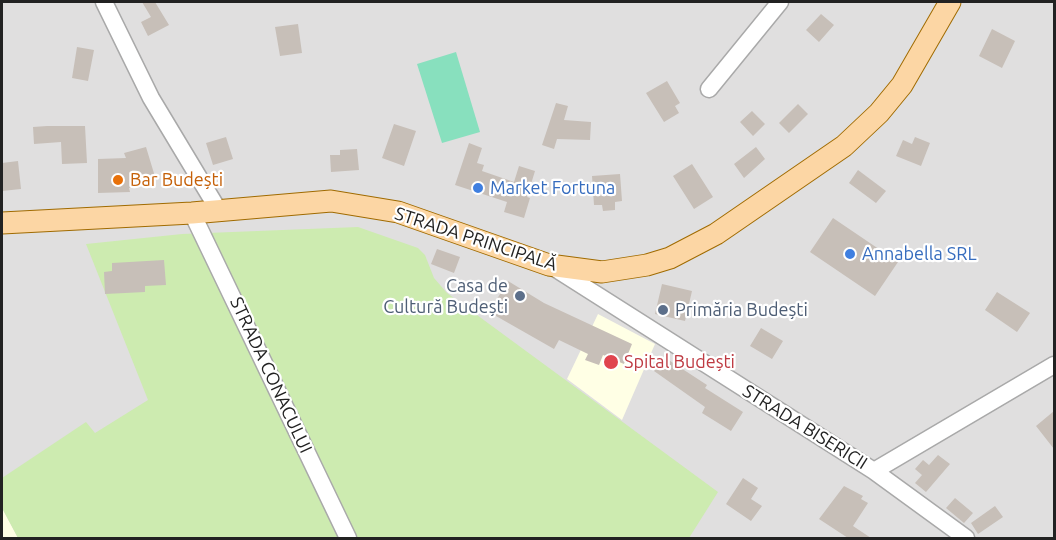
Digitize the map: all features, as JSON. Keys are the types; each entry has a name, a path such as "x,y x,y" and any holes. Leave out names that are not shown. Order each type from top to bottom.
{"main road":[{"name":"STRADA PRINCIPALĂ","path":"2,223 192,213 309,201 372,206 428,221 549,265 602,272 647,265 691,248 752,211 844,146 879,113 916,64 950,2"}],"street":[{"path":"104,2 151,98 219,211"},
{"path":"709,89 780,2"},
{"name":"STRADA CONACULUI","path":"192,213 348,538"},
{"name":"STRADA BISERICII","path":"549,265 874,471 966,538"},
{"path":"874,471 1054,365"}],"shaded area":[{"path":"2,2 1054,2 1054,538 2,538"},
{"name":"Spital Budești","path":"598,314 655,344 622,420 567,379"},
{"path":"2,508 18,538 2,538"}],"green space":[{"path":"456,52 480,132 442,143 417,64"},
{"path":"358,227 418,248 425,255 434,278 447,293 718,492 689,538 18,538 2,508 2,478 86,422 95,433 148,400 86,244 182,234"}],"building":[{"path":"142,2 155,2 169,25 148,36 141,22 151,17"},
{"path":"821,14 834,25 819,42 806,30"},
{"path":"298,24 302,53 280,56 275,27"},
{"path":"992,29 1015,41 1002,68 979,56"},
{"path":"77,47 94,50 88,81 72,78"},
{"path":"667,81 680,103 675,106 679,113 664,122 646,93"},
{"path":"556,103 568,106 564,120 591,122 590,140 557,139 554,149 542,145"},
{"path":"798,104 808,114 789,133 779,123"},
{"path":"752,111 765,124 753,136 740,122"},
{"path":"394,124 416,131 404,166 382,158"},
{"path":"85,126 87,163 62,164 61,142 34,144 33,127"},
{"path":"226,137 233,159 213,165 206,143"},
{"path":"915,137 930,143 921,166 896,156 903,140 912,144"},
{"path":"469,143 482,148 477,163 484,165 482,171 514,182 519,166 535,171 527,197 530,198 524,218 504,212 507,202 455,185"},
{"path":"146,147 156,180 129,188 130,192 98,193 98,159 126,158 124,153"},
{"path":"756,147 765,159 744,178 734,164"},
{"path":"357,149 359,170 331,172 330,155 340,155 340,150"},
{"path":"18,161 21,189 2,191 2,163"},
{"path":"692,164 713,197 694,209 673,176"},
{"path":"858,170 886,191 876,203 849,183"},
{"path":"620,174 622,201 615,202 615,210 603,211 602,205 594,205 592,176"},
{"path":"833,218 898,262 875,296 810,252"},
{"path":"437,249 460,257 454,273 431,264"},
{"path":"164,260 166,285 145,286 145,292 105,294 104,272 112,271 112,263"},
{"path":"508,281 544,303 632,344 624,364 603,355 599,365 585,360 588,354 559,340 554,349 489,312"},
{"path":"662,284 692,291 685,321 655,314"},
{"path":"997,292 1030,313 1017,332 985,310"},
{"path":"761,328 783,341 772,359 750,346"},
{"path":"664,357 707,385 705,388 743,412 731,431 702,413 705,407 654,371"},
{"path":"1054,411 1054,449 1036,426"},
{"path":"938,455 950,464 926,492 915,483 922,475 915,469 923,460 929,465"},
{"path":"743,478 758,488 751,499 762,506 751,521 726,504"},
{"path":"844,486 863,496 861,499 868,503 853,526 871,538 848,538 819,519"},
{"path":"955,498 973,513 964,523 946,508"},
{"path":"995,506 1003,517 978,534 971,523"}],"place":[{"name":"Bar Budești","path":"118,180"},
{"name":"Market Fortuna","path":"478,188"},
{"name":"Annabella SRL","path":"850,254"},
{"name":"Casa de Cultură Budești","path":"520,296"},
{"name":"Primăria Budești","path":"663,310"},
{"name":"Spital Budești","path":"611,362"}]}
